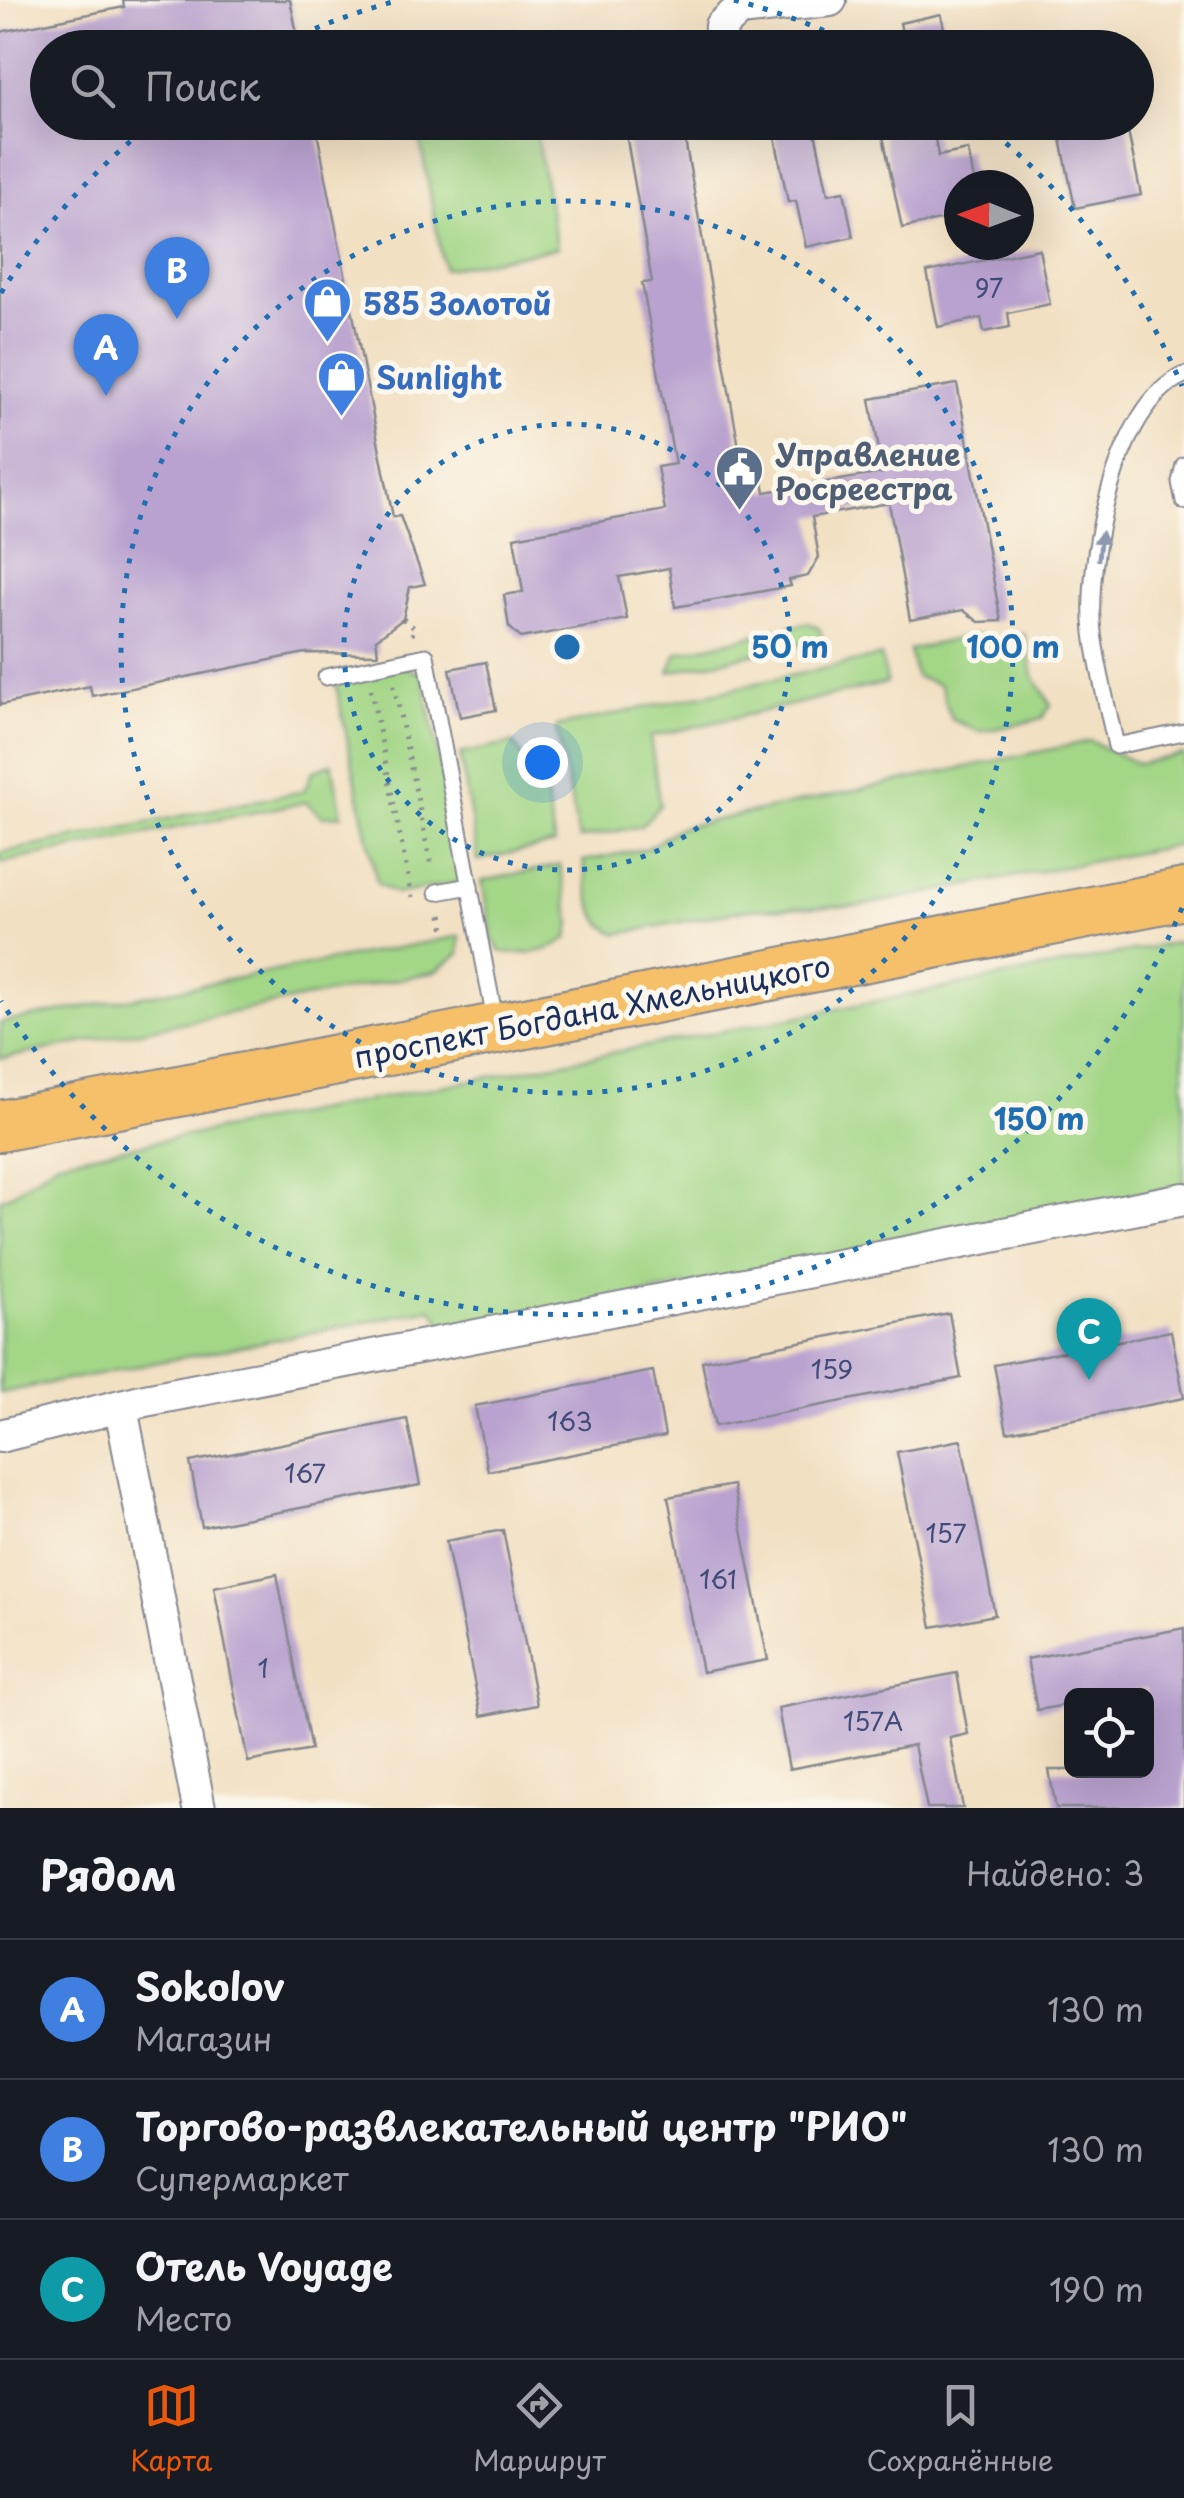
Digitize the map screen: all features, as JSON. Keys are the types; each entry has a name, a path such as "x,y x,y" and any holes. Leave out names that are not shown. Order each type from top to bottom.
{"main road":[{"name":"проспект Богдана Хмельницкого","path":"0,1126 1184,894"}],"street":[{"path":"721,30 739,10 830,0"},
{"path":"0,1436 121,1408 1184,1199"},
{"path":"121,1408 200,1808"}],"lane":[{"path":"1184,375 1144,408 1116,460 1097,572 1095,643 1116,746 1184,732"},
{"path":"1184,464 1180,482 1184,501"},
{"path":"326,677 426,656 497,1029"},
{"path":"437,892 470,886"}],"path":[{"path":"402,619 416,629 400,647 387,653 445,931"},
{"path":"366,668 412,897"}],"green space":[{"path":"420,140 537,140 557,248 444,269"},
{"path":"808,623 819,628 823,639 669,672 677,653"},
{"path":"1024,634 1033,675 1051,705 1042,719 980,732 951,719 940,685 916,677 909,650 975,635 1000,639"},
{"path":"881,656 887,683 650,737 660,805 641,826 579,839 556,727"},
{"path":"401,666 423,675 463,882 395,894 377,883 335,680"},
{"path":"1090,741 1138,764 1184,754 1184,844 860,906 748,909 618,934 608,929 595,913 583,861 648,848 678,828"},
{"path":"513,743 544,788 555,844 478,860 460,754"},
{"path":"332,763 342,815 322,816 306,802 0,863 0,853 304,791 312,772"},
{"path":"560,865 571,923 568,938 536,952 500,951 492,938 482,881"},
{"path":"460,936 459,954 435,972 0,1059 0,1023"},
{"path":"1184,941 1184,1186 450,1333 432,1309 0,1393 0,1198 9,1196 58,1161"}],"building":[{"path":"123,0 290,0 296,30 30,30 30,140 319,140 393,517 400,516 425,584 410,587 403,619 376,639 378,654 305,653 92,696 90,686 0,705 0,32 124,7"},
{"path":"941,14 944,30 901,30 900,23"},
{"name":"Управление Росреестра","path":"627,140 685,140 740,453 757,449 765,492 883,473 870,399 957,384 1001,621 979,622 963,610 910,620 889,503 812,517 819,557 808,576 789,580 791,586 675,607 669,568 619,577 627,619 521,638 509,627 504,595 523,592 514,537 665,510 657,467 675,464 642,283 652,282"},
{"path":"776,140 817,140 828,194 844,191 853,237 806,247 796,201 788,202"},
{"path":"884,140 935,140 938,156 968,150 972,170 944,170 944,219 902,228"},
{"path":"1061,140 1130,140 1141,195 1075,208"},
{"path":"1039,249 1050,304 1008,313 1010,327 984,332 981,318 938,327 927,272 985,260 1034,260 1034,250"},
{"path":"486,662 496,710 460,717 450,669"},
{"path":"949,1313 961,1378 715,1426 702,1361"},
{"path":"1171,1331 1184,1398 1007,1432 994,1365"},
{"path":"653,1371 665,1436 488,1471 475,1406"},
{"path":"407,1419 420,1485 202,1527 190,1462"},
{"path":"961,1440 995,1615 932,1627 897,1452"},
{"path":"733,1485 768,1660 702,1672 668,1497"},
{"path":"503,1530 537,1705 481,1716 446,1541"},
{"path":"277,1574 311,1750 248,1762 214,1587"},
{"path":"1184,1628 1184,1808 1056,1808 1049,1770 1064,1770 1064,1778 1154,1778 1154,1688 1064,1688 1064,1705 1037,1710 1027,1659"},
{"path":"957,1673 968,1734 950,1738 963,1808 927,1808 914,1745 789,1769 778,1708"}],"place":[{"name":"Торгово-развлекательный центр \"РИО\"","path":"177,319"},
{"name":"585 Золотой","path":"328,344"},
{"name":"Sokolov","path":"106,396"},
{"name":"Sunlight","path":"341,418"},
{"name":"Управление Росреестра","path":"740,512"},
{"name":"Отель Voyage","path":"1089,1380"}]}
